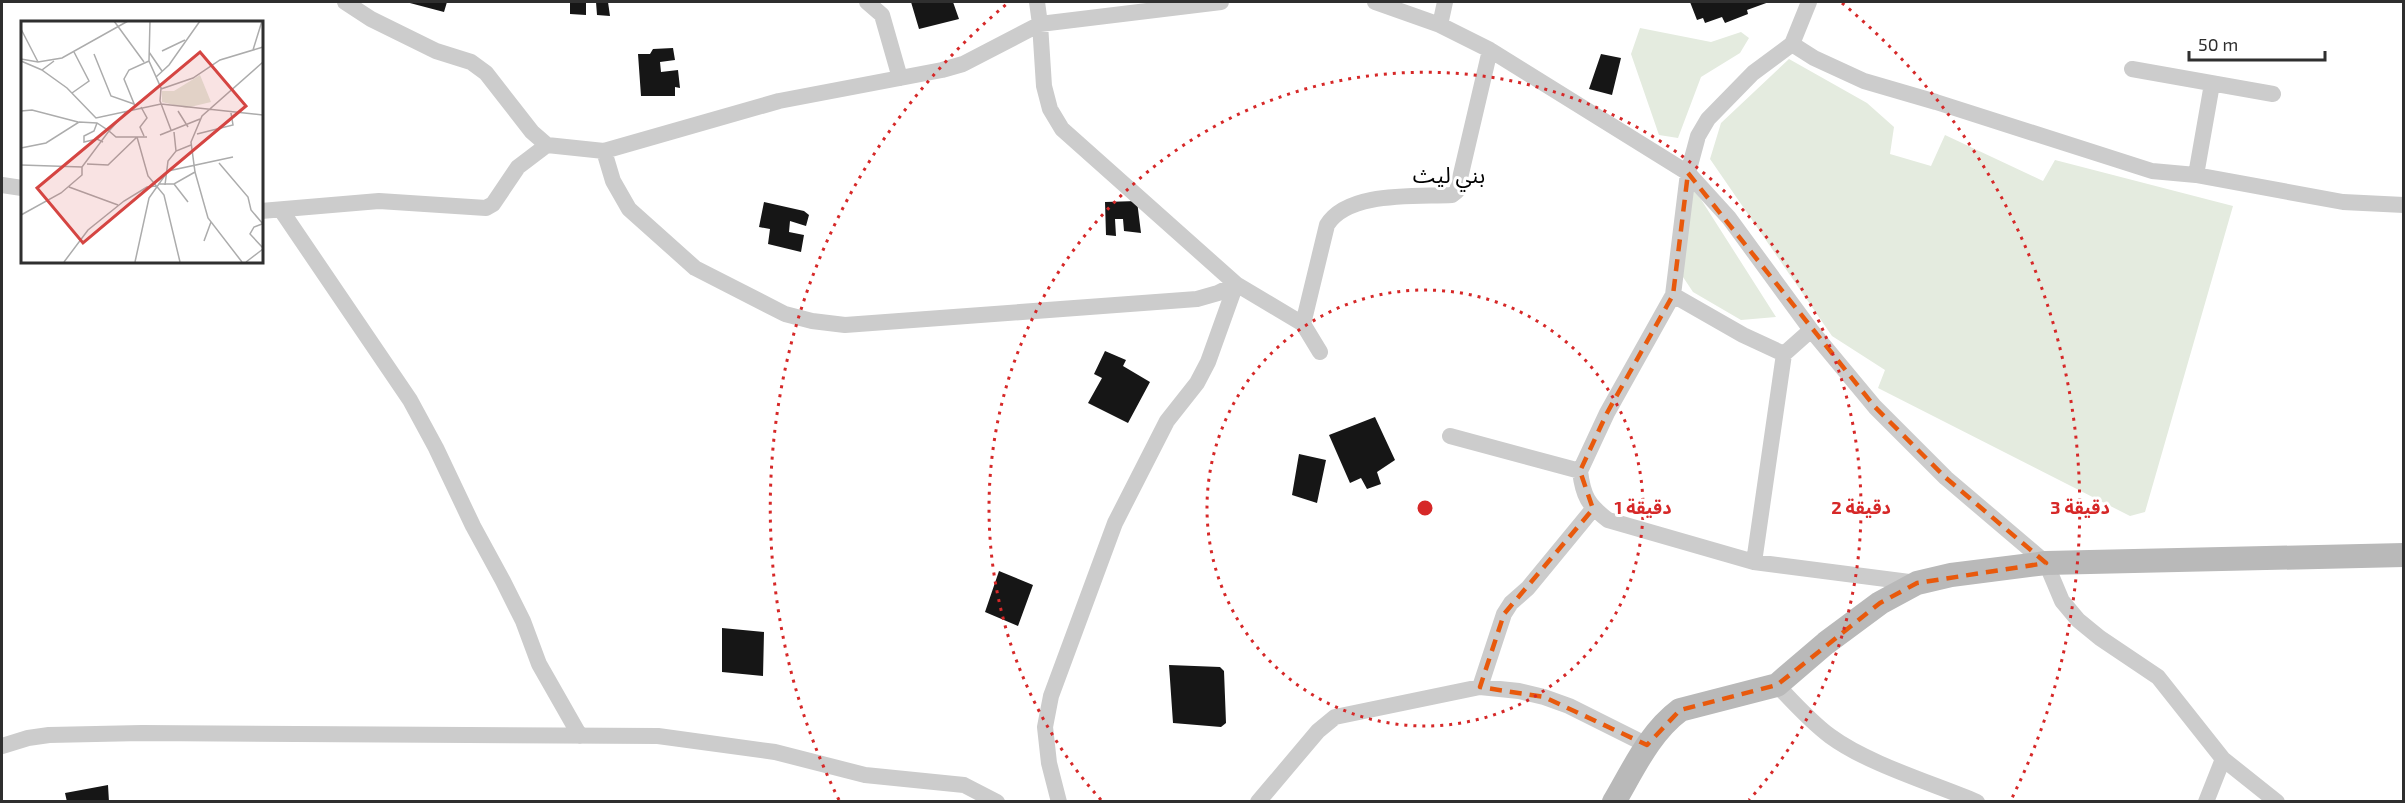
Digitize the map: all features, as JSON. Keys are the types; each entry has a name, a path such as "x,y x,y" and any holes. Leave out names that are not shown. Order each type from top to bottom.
{"street":[{"path":"345,2 370,19 436,51 471,62 486,73 532,132 547,145 604,151 779,101 963,64 1040,24 1221,2"},
{"path":"867,2 882,15 900,78"},
{"path":"1037,2 1044,86 1050,109 1062,129 1236,284 1303,324 1320,352"},
{"path":"1375,2 1440,25 1490,50 1688,173 1729,219 1810,330 1875,406 1946,478 2046,563 2062,601 2078,620 2158,678 2223,759 2277,801"},
{"path":"1440,25 1445,2"},
{"path":"1809,2 1792,44 1753,73 1708,118 1698,136 1688,173 1673,295 1607,413 1580,471 1586,497 1593,509 1608,520 1754,562 1917,583"},
{"path":"1792,44 1834,68 1895,91 2152,171 2196,175 2343,202 2403,205"},
{"path":"1303,324 1327,225 1336,214 1369,200 1452,195 1457,191 1490,50"},
{"path":"2132,69 2273,94"},
{"path":"2196,175 2212,84"},
{"path":"262,211 379,201 486,208 493,204 518,167 547,145"},
{"path":"604,151 613,181 629,209 695,268 785,314 812,321 845,325 1197,299 1218,293 1236,284"},
{"path":"2,185 21,188"},
{"path":"281,210 410,400 523,621 538,664 580,736"},
{"path":"1059,801 1045,727 1051,696 1115,523 1167,421 1197,383 1208,362 1236,284"},
{"path":"1673,295 1743,335 1784,354"},
{"path":"1754,562 1784,354 1810,330"},
{"path":"1450,436 1580,471"},
{"path":"1480,687 1504,614 1593,509"},
{"path":"1614,801 1647,745 1670,717 1680,710 1777,685 1826,643 1880,603 1917,583 1951,575 2046,563 2403,555"},
{"path":"1777,685 1808,718 1831,737 1859,754 1977,801"},
{"path":"1258,801 1318,730 1335,717 1480,687 1519,691 1544,697 1569,706 1647,745"},
{"path":"2,746 28,738 49,735 142,733 658,736 775,752 865,776 964,785 997,801"},
{"path":"2206,801 2223,759"}],"highlighted area":[{"path":"1688,173 1875,407 1946,478 2046,563 1917,583 1880,603 1777,685 1680,710 1647,745 1544,697 1480,687 1504,614 1593,509 1580,471 1607,413 1673,295"}],"shaded area":[{"path":"1640,28 1711,42 1741,32 1749,38 1740,53 1701,77 1678,138 1659,135 1631,54"},
{"path":"1789,59 1867,103 1894,127 1890,154 1931,166 1945,135 2043,181 2055,160 2233,206 2145,512 2130,516 1878,388 1885,370 1832,336 1710,159 1721,123"},
{"path":"1688,179 1776,317 1741,320 1693,292 1681,274"}],"building":[{"path":"406,2 447,2 444,12"},
{"path":"570,2 586,2 586,15 570,14"},
{"path":"596,2 608,2 610,16 597,15"},
{"path":"911,2 953,2 959,19 919,29"},
{"path":"1690,2 1769,2 1747,10 1748,14 1725,23 1722,17 1705,23 1703,18 1697,20"},
{"path":"673,48 675,60 660,62 661,72 678,70 680,88 675,87 675,96 641,96 638,54 650,54 653,49"},
{"path":"1601,54 1621,58 1612,95 1589,89"},
{"path":"1137,201 1141,233 1124,231 1123,219 1115,219 1116,236 1106,235 1105,202"},
{"path":"764,202 804,211 809,215 806,226 790,221 789,232 804,235 801,252 768,244 770,229 759,227"},
{"path":"1105,351 1126,360 1123,366 1150,382 1128,423 1088,403 1102,378 1094,374"},
{"path":"1375,417 1395,460 1377,472 1381,484 1367,489 1361,478 1350,483 1329,435"},
{"path":"1299,454 1326,460 1317,503 1292,495"},
{"path":"999,571 1033,585 1018,626 985,612"},
{"path":"722,628 764,632 763,676 722,672"},
{"path":"1169,665 1220,667 1224,671 1226,723 1221,727 1173,723"},
{"path":"108,785 109,802 67,802 65,793"}],"district":[{"name":"بني ليث","path":"1449,174"}]}
